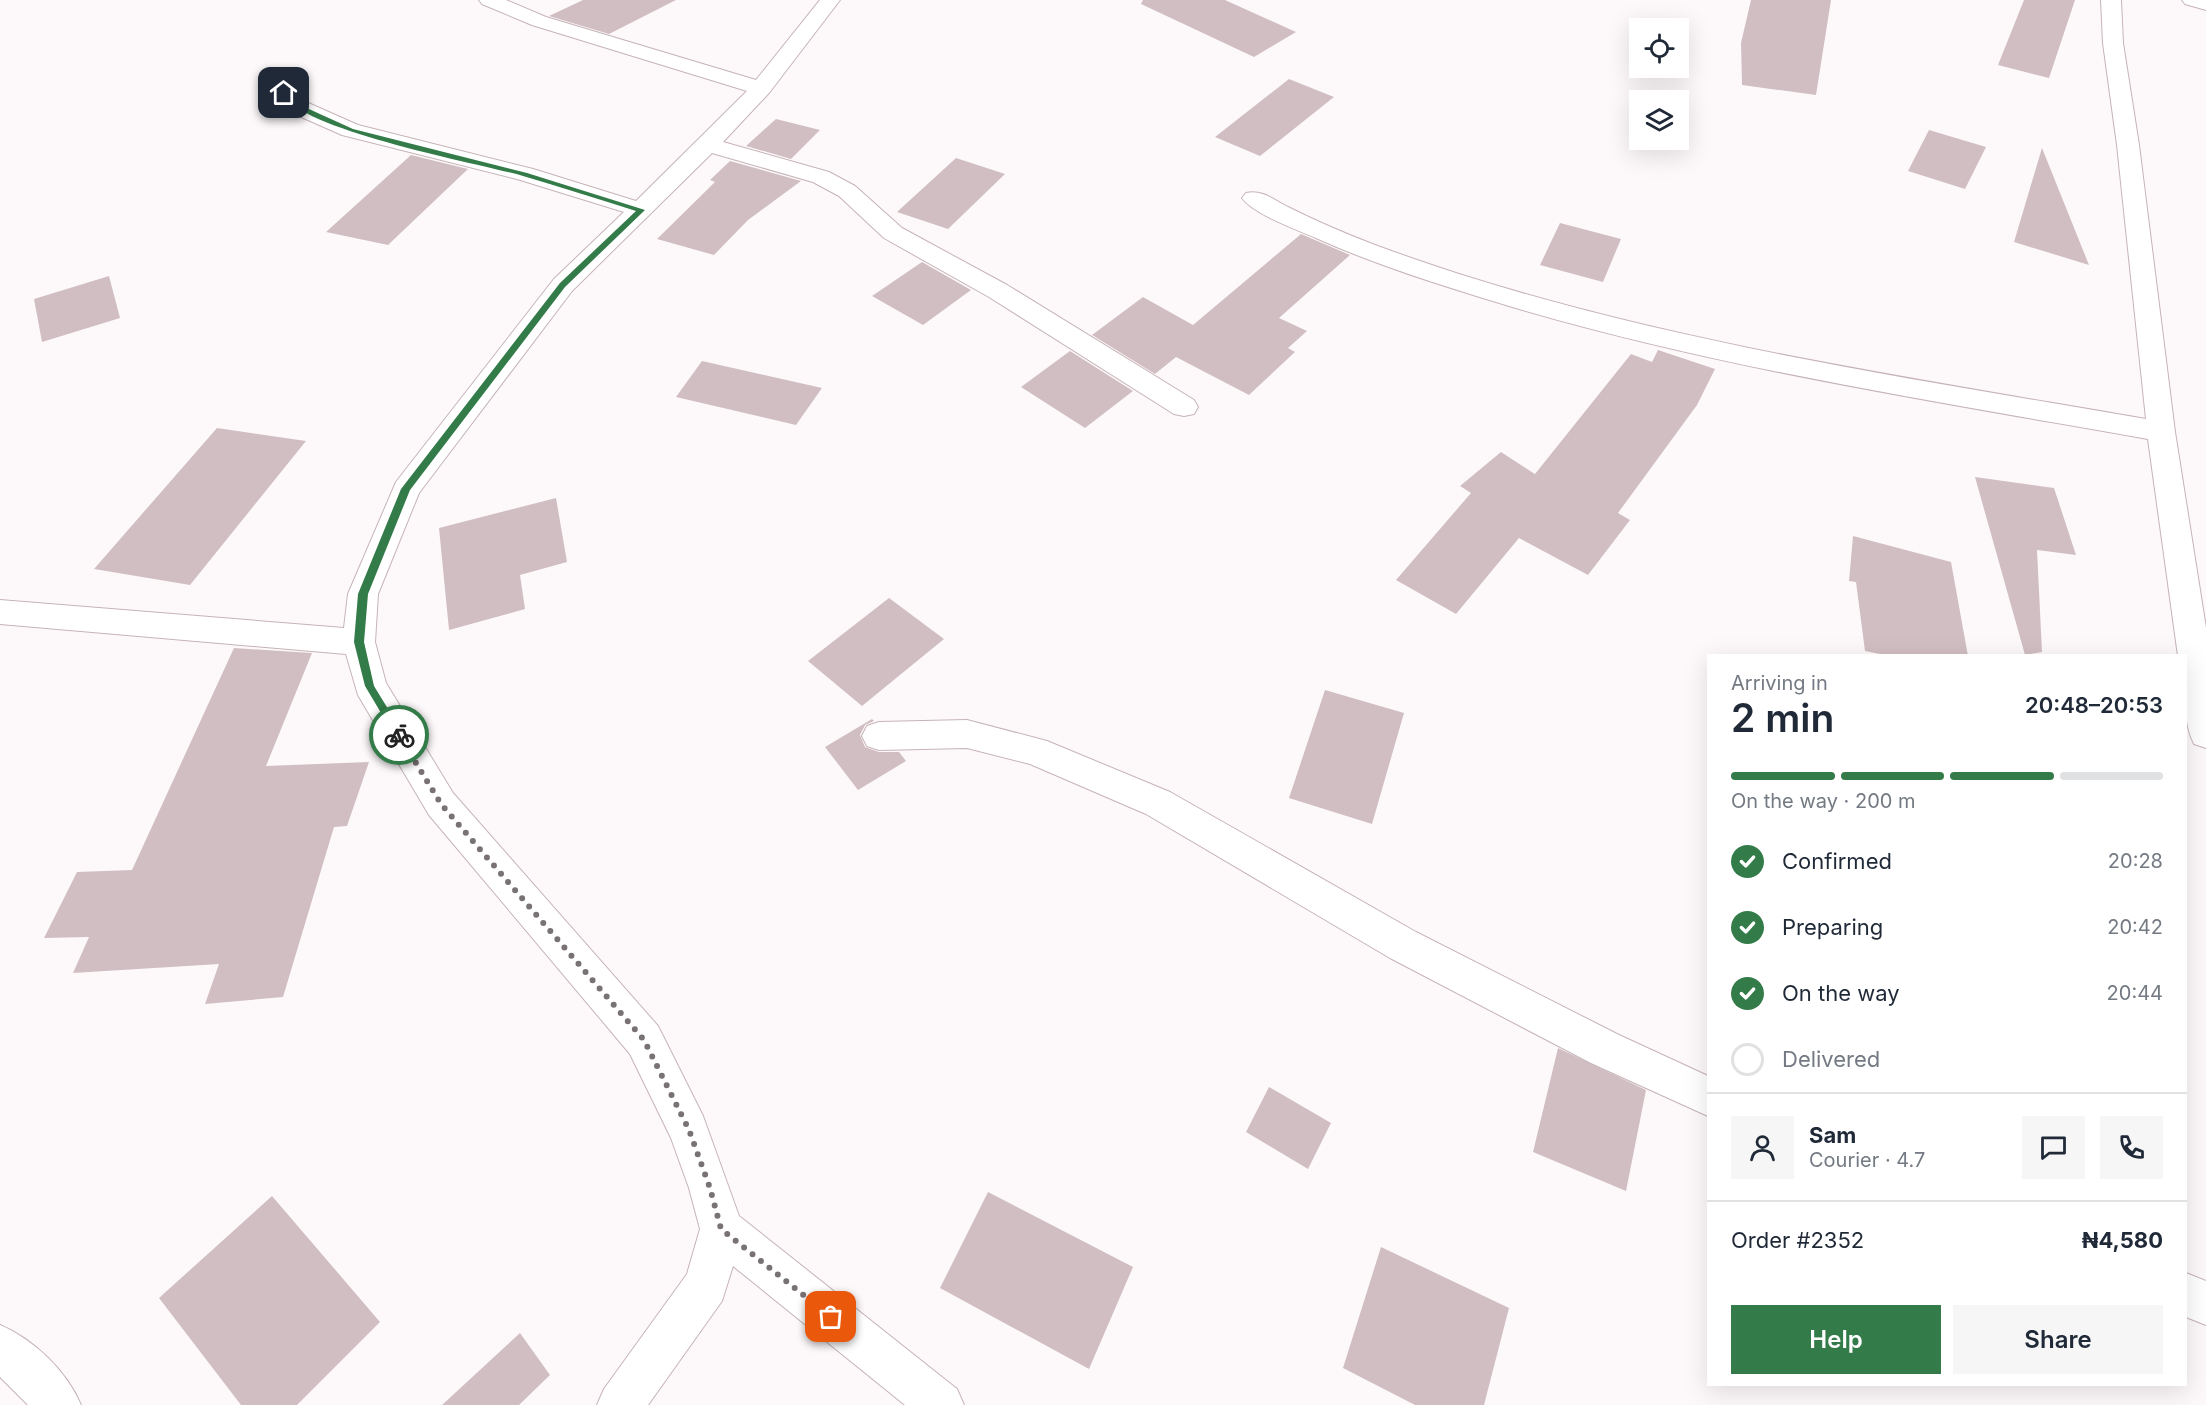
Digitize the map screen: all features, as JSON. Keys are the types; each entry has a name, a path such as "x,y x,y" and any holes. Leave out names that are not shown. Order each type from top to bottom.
{"street":[{"path":"489,0 539,21 704,73 761,88"},
{"path":"620,1405 706,1285 721,1229 710,1188 689,1130 644,1040 441,804 370,686 359,642 363,594 406,489 563,285 708,145 761,88 830,0"},
{"path":"2111,0 2113,43 2128,146 2161,432 2206,734"},
{"path":"2192,0 2206,4"},
{"path":"276,76 284,93 298,107 350,130 525,174 641,210"},
{"path":"708,145 821,177 838,186 892,233 998,291 1184,407"},
{"path":"1254,198 1374,255 1562,315 1854,380 2161,432"},
{"path":"0,612 359,642"},
{"path":"879,736 967,734 1035,751 1158,803 1403,945 1605,1049 1707,1096"},
{"path":"721,1229 941,1405"},
{"path":"2187,1295 2206,1303"},
{"path":"0,1348 28,1371 58,1405"}],"building":[{"path":"583,0 676,0 609,34 549,16"},
{"path":"1143,0 1225,0 1296,32 1254,57 1141,4"},
{"path":"1751,0 1831,0 1816,95 1742,85 1741,43"},
{"path":"2024,0 2075,0 2049,78 1998,65"},
{"path":"1289,79 1334,97 1260,156 1215,137"},
{"path":"776,119 820,130 791,159 746,146"},
{"path":"1929,130 1986,147 1965,189 1908,171"},
{"path":"2042,148 2089,265 2014,242"},
{"path":"411,155 468,169 388,245 326,232"},
{"path":"956,158 1005,174 948,229 897,212"},
{"path":"730,161 801,181 748,220 714,255 657,239 715,182 710,180"},
{"path":"1560,223 1621,239 1603,282 1540,265"},
{"path":"1301,234 1350,255 1279,318 1307,331 1288,348 1295,352 1249,395 1176,357 1155,374 1092,335 1143,297 1193,325"},
{"path":"922,262 971,290 923,325 872,296"},
{"path":"109,276 120,318 42,342 34,299"},
{"path":"1658,350 1715,369 1697,405 1618,513 1630,520 1588,575 1519,538 1456,614 1396,580 1471,493 1460,486 1501,452 1535,474 1631,354 1652,362"},
{"path":"1070,351 1133,391 1085,428 1021,387"},
{"path":"702,361 822,388 796,425 676,397"},
{"path":"217,428 306,441 190,585 94,569"},
{"path":"1975,477 2054,488 2076,555 2037,550 2042,652 2025,654"},
{"path":"556,498 567,562 520,575 525,609 449,630 439,528"},
{"path":"1853,536 1951,562 1968,654 1880,654 1865,651 1856,582 1849,581"},
{"path":"889,598 944,639 862,706 808,661"},
{"path":"234,648 312,653 266,766 369,762 347,826 334,827 283,997 205,1004 219,964 73,973 89,937 44,938 77,872 132,870"},
{"path":"1325,690 1404,713 1372,824 1289,798"},
{"path":"872,719 874,721 865,725 860,735 865,747 879,752 899,752 906,761 858,790 825,747"},
{"path":"1558,1048 1646,1090 1626,1191 1533,1152"},
{"path":"1269,1087 1331,1123 1308,1169 1246,1132"},
{"path":"988,1192 1133,1267 1089,1369 940,1288"},
{"path":"272,1196 380,1322 297,1405 241,1405 159,1298"},
{"path":"1381,1247 1509,1308 1484,1405 1415,1405 1343,1368"},
{"path":"520,1333 550,1375 519,1405 442,1405"}],"way so far":[{"path":"399,735 441,804 644,1040 689,1130 710,1188 721,1229 831,1317"}],"route":[{"path":"284,93 298,107 350,130 525,174 641,210 563,285 406,489 363,594 359,642 370,686 399,735"}]}
